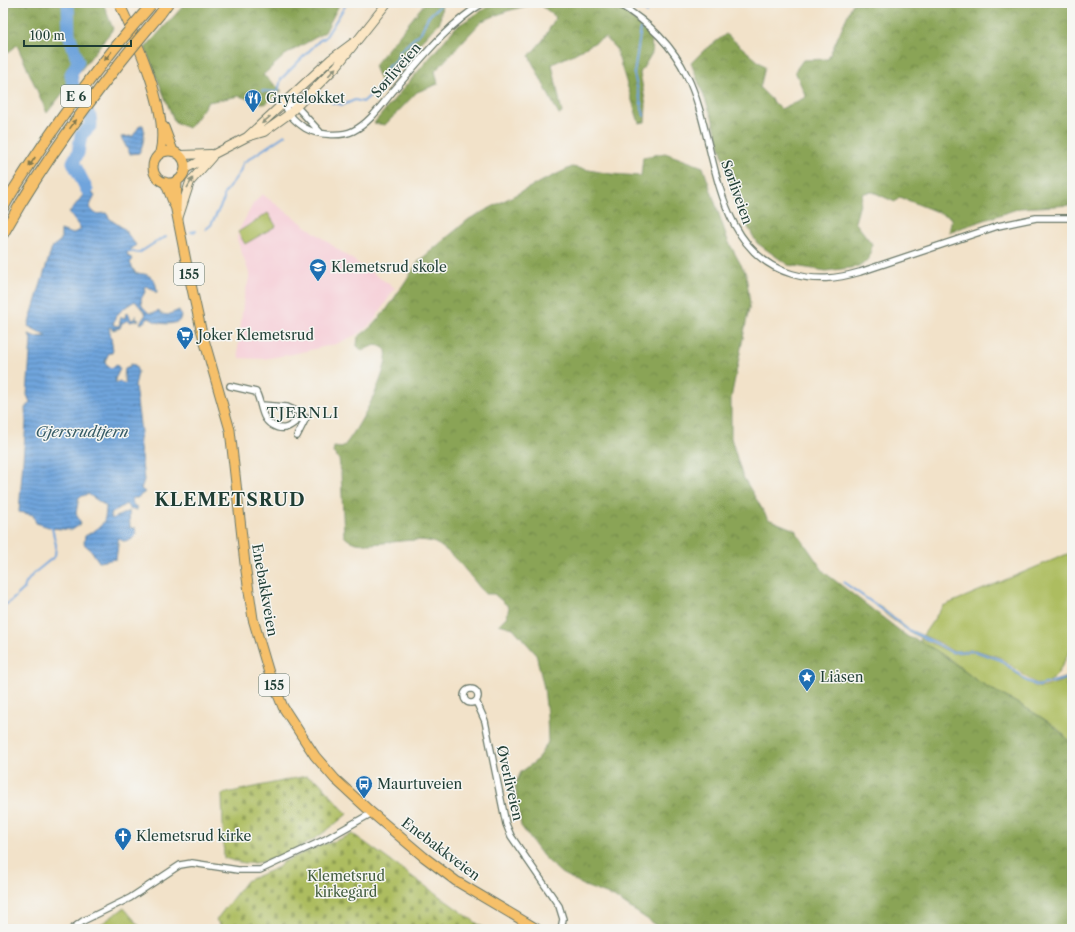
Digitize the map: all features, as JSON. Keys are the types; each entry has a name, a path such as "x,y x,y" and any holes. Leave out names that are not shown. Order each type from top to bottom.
{"highway":[{"name":"E 6","path":"3,234 76,120 106,79 168,3"},
{"name":"E 6","path":"3,208 43,144 80,91 151,4"}],"main road":[{"name":"155","path":"119,3 150,78 161,122 162,140 160,152"},
{"path":"165,182 177,181 182,176 185,169 247,137 264,132 297,108 337,66 387,3"},
{"path":"247,137 331,59 356,41"},
{"name":"155","path":"161,122 177,153 184,162 185,169"},
{"path":"160,152 215,153"},
{"name":"Enebakkveien","path":"160,152 152,162 153,172 156,177 165,182 177,215 201,329 230,430 254,624 265,661 283,707 303,740 335,779 372,813 456,882 537,929"},
{"path":"177,215 190,182 215,153"},
{"name":"Enebakkveien","path":"177,181 177,215"}],"street":[{"name":"Sørliveien","path":"285,103 289,114 308,130 329,135 349,132 368,120 446,31 461,17 483,3"},
{"name":"Sørliveien","path":"617,3 638,16 652,28 665,41 680,62 691,84 718,179 734,224 744,242 760,258 783,271 815,279 833,278 860,272 998,226 1036,218 1072,218"},
{"path":"285,103 297,108 320,132"},
{"path":"230,386 254,391 257,394 266,420 279,428 290,427 301,418 306,418 297,436"},
{"path":"261,405 287,407 296,411"},
{"name":"Øverliveien","path":"476,701 485,721 506,824 511,836 559,906 562,919 561,929"},
{"path":"72,929 83,921 130,898 180,865 192,863 230,869 260,870 326,839 372,813"}],"shaded area":[{"name":"Klemetsrud skole","path":"262,194 343,253 395,288 373,322 360,333 336,344 293,354 263,359 239,358 238,348 244,296 250,276 237,239 238,232 253,204"}],"green space":[{"path":"11,3 103,3 113,29 47,113 17,45 3,57 3,25 8,15"},
{"path":"186,3 340,3 325,32 285,55 263,75 282,91 265,104 239,96 208,102 189,128 175,123 145,48"},
{"path":"425,3 442,3 440,22 381,83 374,66"},
{"path":"494,3 538,3 507,11 482,21 435,71 438,84 417,92 385,125 374,123 456,27"},
{"path":"538,3 600,3 625,12 651,35 652,53 640,73 646,105 645,122 639,123 616,49 605,37 552,64 562,113 559,115 529,56 543,40 556,17"},
{"path":"853,3 1072,3 1072,205 1020,208 949,232 952,218 900,197 895,202 873,192 863,193 855,222 872,244 869,259 857,267 826,271 788,265 757,243 736,206 712,117 691,63 702,52 726,34 765,67 760,88 781,109 806,97 795,71 803,60 828,59"},
{"path":"665,153 703,167 728,241 746,274 750,303 731,398 731,438 742,475 768,519 795,530 824,572 908,637 936,650 990,689 1039,716 1051,724 1071,744 1072,929 662,929 614,897 585,886 561,873 543,856 521,826 515,785 521,772 536,761 548,742 547,715 544,688 536,654 513,628 499,624 507,616 509,607 494,594 485,594 458,561 439,545 429,541 417,540 362,544 352,542 344,536 341,474 339,459 333,453 334,447 342,448 364,416 378,386 386,360 386,350 380,346 372,346 362,351 357,346 358,337 371,327 387,309 419,261 469,219 572,167 611,174 641,176 643,157"},
{"path":"268,213 276,226 245,244 238,232"},
{"path":"1072,552 1072,647 1057,675 1047,684 1039,685 1031,682 999,657 975,650 952,651 923,635 943,606"},
{"path":"921,638 952,653 975,652 1000,660 1023,679 1040,688 1072,678 1072,682 1065,684 1072,692 1072,748 1067,739 1058,729 1046,720 978,681 951,660 920,641"},
{"name":"Klemetsrud kirkegård","path":"306,776 318,781 347,814 316,838 292,852 279,857 254,863 239,862 224,858 222,794"},
{"name":"Klemetsrud kirkegård","path":"353,834 485,929 223,929 216,920 246,881 279,867 283,862 326,843 327,844"},
{"path":"124,908 142,929 94,929"}],"sand":[{"path":"877,604 909,630 939,642 952,651 975,650 1001,658 1036,684 1043,685 1072,675 1072,678 1044,687 1036,687 1023,679 1000,660 974,652 952,653 913,634 887,616"}],"water":[{"path":"140,125 143,125 144,132 142,147 139,153 130,154 121,137 133,136"},
{"name":"Gjersrudtjern","path":"87,190 95,195 89,208 96,214 106,213 111,220 123,228 136,245 127,253 128,256 133,259 130,263 136,274 145,274 149,276 156,284 157,293 147,286 144,287 145,292 141,299 142,306 149,313 155,313 158,310 161,314 168,315 179,310 181,317 179,321 175,323 160,323 149,318 141,324 140,323 146,314 135,301 118,314 113,325 119,326 121,317 125,318 126,313 129,314 131,320 134,319 136,315 136,319 139,320 130,322 128,320 122,323 120,328 112,330 111,327 109,327 113,350 112,353 109,353 105,361 106,365 111,368 117,365 120,369 115,379 116,383 120,381 123,384 126,383 124,377 125,368 131,364 135,365 138,372 135,386 141,432 139,439 144,480 141,489 145,492 137,498 132,498 133,505 137,507 137,510 130,509 126,504 110,514 112,519 129,511 130,528 135,528 136,534 131,540 123,541 118,538 116,559 99,562 91,550 84,544 85,536 102,525 105,517 106,506 88,494 79,497 76,513 81,524 72,530 52,528 36,523 33,515 19,512 26,422 25,408 30,402 27,395 31,340 29,334 36,337 47,336 28,326 52,247 61,240 61,230 72,234 81,229 69,213"}],"waterway":[{"path":"68,3 69,34 78,62 71,74 73,86 90,117 91,125 81,135 78,153 73,162 87,190"},
{"path":"262,91 278,92 281,79 320,40 325,38 347,3"},
{"path":"332,103 343,105 355,100 363,102 381,86 385,79 385,71 388,66 396,61 399,52 421,32 428,17 443,3"},
{"path":"639,3 647,13"},
{"path":"641,28 634,74 644,116"},
{"path":"206,229 211,225 224,199 224,194 240,172 243,163 285,135"},
{"path":"191,232 196,231"},
{"path":"129,251 139,253 166,237"},
{"path":"3,606 10,602 24,589 26,583 33,574 55,556 56,545 52,528"},
{"path":"843,582 883,610 908,630 938,644 951,652 975,651 1001,660 1027,681 1038,686 1072,677"}],"place":[{"name":"Grytelokket","path":"253,113"},
{"name":"Klemetsrud skole","path":"318,282"},
{"name":"Joker Klemetsrud","path":"185,350"},
{"name":"Liåsen","path":"807,692"},
{"name":"Maurtuveien","path":"364,799"},
{"name":"Klemetsrud kirke","path":"123,851"}],"district":[{"name":"TJERNLI","path":"303,413"},
{"name":"KLEMETSRUD","path":"230,500"}]}
